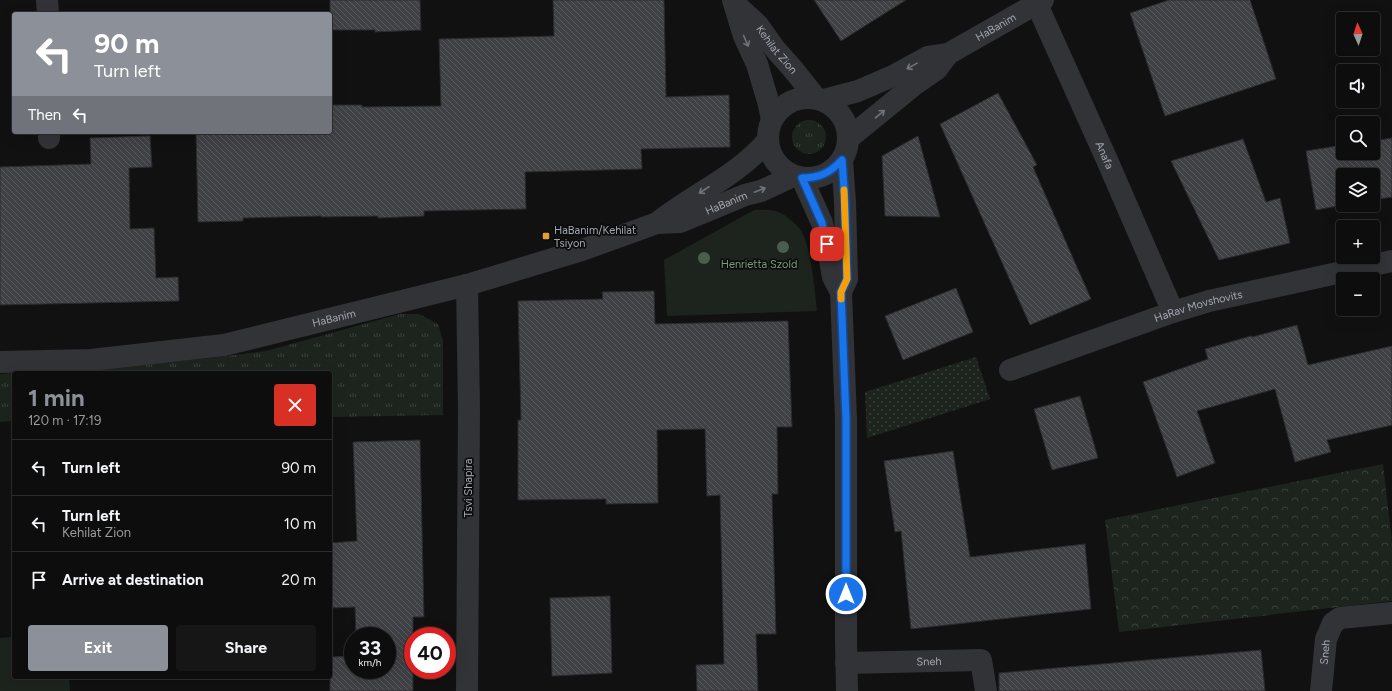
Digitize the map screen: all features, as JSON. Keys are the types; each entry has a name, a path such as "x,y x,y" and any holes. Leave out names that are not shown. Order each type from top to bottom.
{"street":[{"path":"48,0 48,12"},
{"name":"HaBanim","path":"820,99 858,91 896,75 928,57 948,54 1038,1"},
{"name":"Anafa","path":"1038,1 1173,312"},
{"name":"Kehilat Zion","path":"734,2 758,25 775,49 820,99"},
{"name":"Kehilat Zion","path":"734,2 744,36 757,64 764,86 768,101 770,130"},
{"name":"HaBanim","path":"849,138 914,85 937,69 948,54"},
{"path":"805,97 820,99 834,106 842,116 847,126 849,138 847,150 842,160 834,169 824,175 813,178 798,177 783,170 775,162 770,151 770,130 778,111 790,102 805,97"},
{"name":"HaBanim","path":"657,223 674,209 744,164 756,153 770,130"},
{"path":"842,160 845,202 847,279 841,292 846,419 847,691"},
{"path":"798,177 822,223 832,277 841,292"},
{"name":"HaBanim","path":"0,362 91,360 224,345 467,285 582,250 657,223 680,222 798,177"},
{"name":"HaRav Movshovits","path":"1010,370 1173,312 1209,301 1392,260"},
{"name":"Tsvi Shapira","path":"467,285 469,410 467,691"},
{"name":"Sneh","path":"1321,691 1326,639 1333,623 1340,618 1392,613"},
{"name":"Sneh","path":"846,663 981,660 986,691"}],"green space":[{"path":"806,120 812,120 821,125 825,131 825,143 821,149 812,154 806,154 797,149 792,140 792,134 797,125"},
{"name":"Henrietta Szold","path":"754,210 769,210 778,212 790,219 800,229 804,236 810,257 817,311 667,316 664,260"},
{"path":"400,314 419,314 438,324 443,340 443,415 332,417 332,371 78,371 210,358 266,351"},
{"path":"976,357 990,399 867,438 865,392"},
{"path":"12,373 12,421 0,422 0,374"},
{"path":"1383,464 1392,542 1392,601 1119,632 1105,520"},
{"path":"12,637 12,679 69,679 70,691 0,691 0,638"}],"building":[{"path":"330,0 420,0 421,30 375,32 375,30 332,30 332,12 330,12"},
{"path":"553,0 664,0 666,97 729,95 730,147 641,149 642,169 525,172 526,209 424,211 424,216 378,218 378,216 321,216 243,218 243,221 198,222 196,134 332,134 332,105 362,105 362,107 441,106 439,39 554,36"},
{"path":"814,0 906,0 841,41"},
{"path":"1169,0 1250,0 1276,79 1165,116 1130,13"},
{"path":"998,93 1037,165 1033,167 1091,299 1030,325 940,124"},
{"path":"150,136 152,167 129,168 130,229 154,228 156,278 178,277 179,301 0,305 0,167 91,164 90,138"},
{"path":"918,136 940,217 885,216 882,156"},
{"path":"1392,138 1392,197 1380,199 1380,168 1336,168 1336,206 1316,210 1306,151 1336,146 1336,160 1380,160 1380,140"},
{"path":"1243,139 1266,202 1280,198 1290,243 1219,260 1171,161"},
{"path":"956,288 973,332 903,360 885,316"},
{"path":"654,291 655,324 788,321 792,427 777,427 778,494 772,494 776,634 756,634 758,691 697,691 696,665 724,664 720,495 707,496 705,429 657,430 658,503 606,504 606,499 518,500 518,420 521,420 518,301 603,299 602,292"},
{"path":"1297,325 1308,365 1392,346 1392,425 1327,440 1331,452 1295,462 1275,389 1197,411 1215,463 1177,477 1143,382 1208,359 1205,349"},
{"path":"1080,396 1098,458 1052,470 1034,409"},
{"path":"420,440 424,617 413,617 413,627 404,627 404,679 413,679 413,691 330,691 330,679 332,679 332,657 344,656 344,679 396,679 396,627 356,627 355,607 332,608 332,543 357,541 353,442"},
{"path":"953,451 970,557 1085,544 1091,609 911,629 901,531 895,532 884,461"},
{"path":"610,596 612,673 552,676 550,598"},
{"path":"1261,650 1265,691 999,691 999,673"}],"slow traffic":[{"path":"841,299 841,292 847,279 844,190"}],"place":[{"name":"HaBanim/Kehilat Tsiyon","path":"546,236"}],"route":[{"path":"827,244 822,223 802,178 813,178 824,175 834,169 842,160 845,202 847,279 841,292 846,419 846,594"}]}
